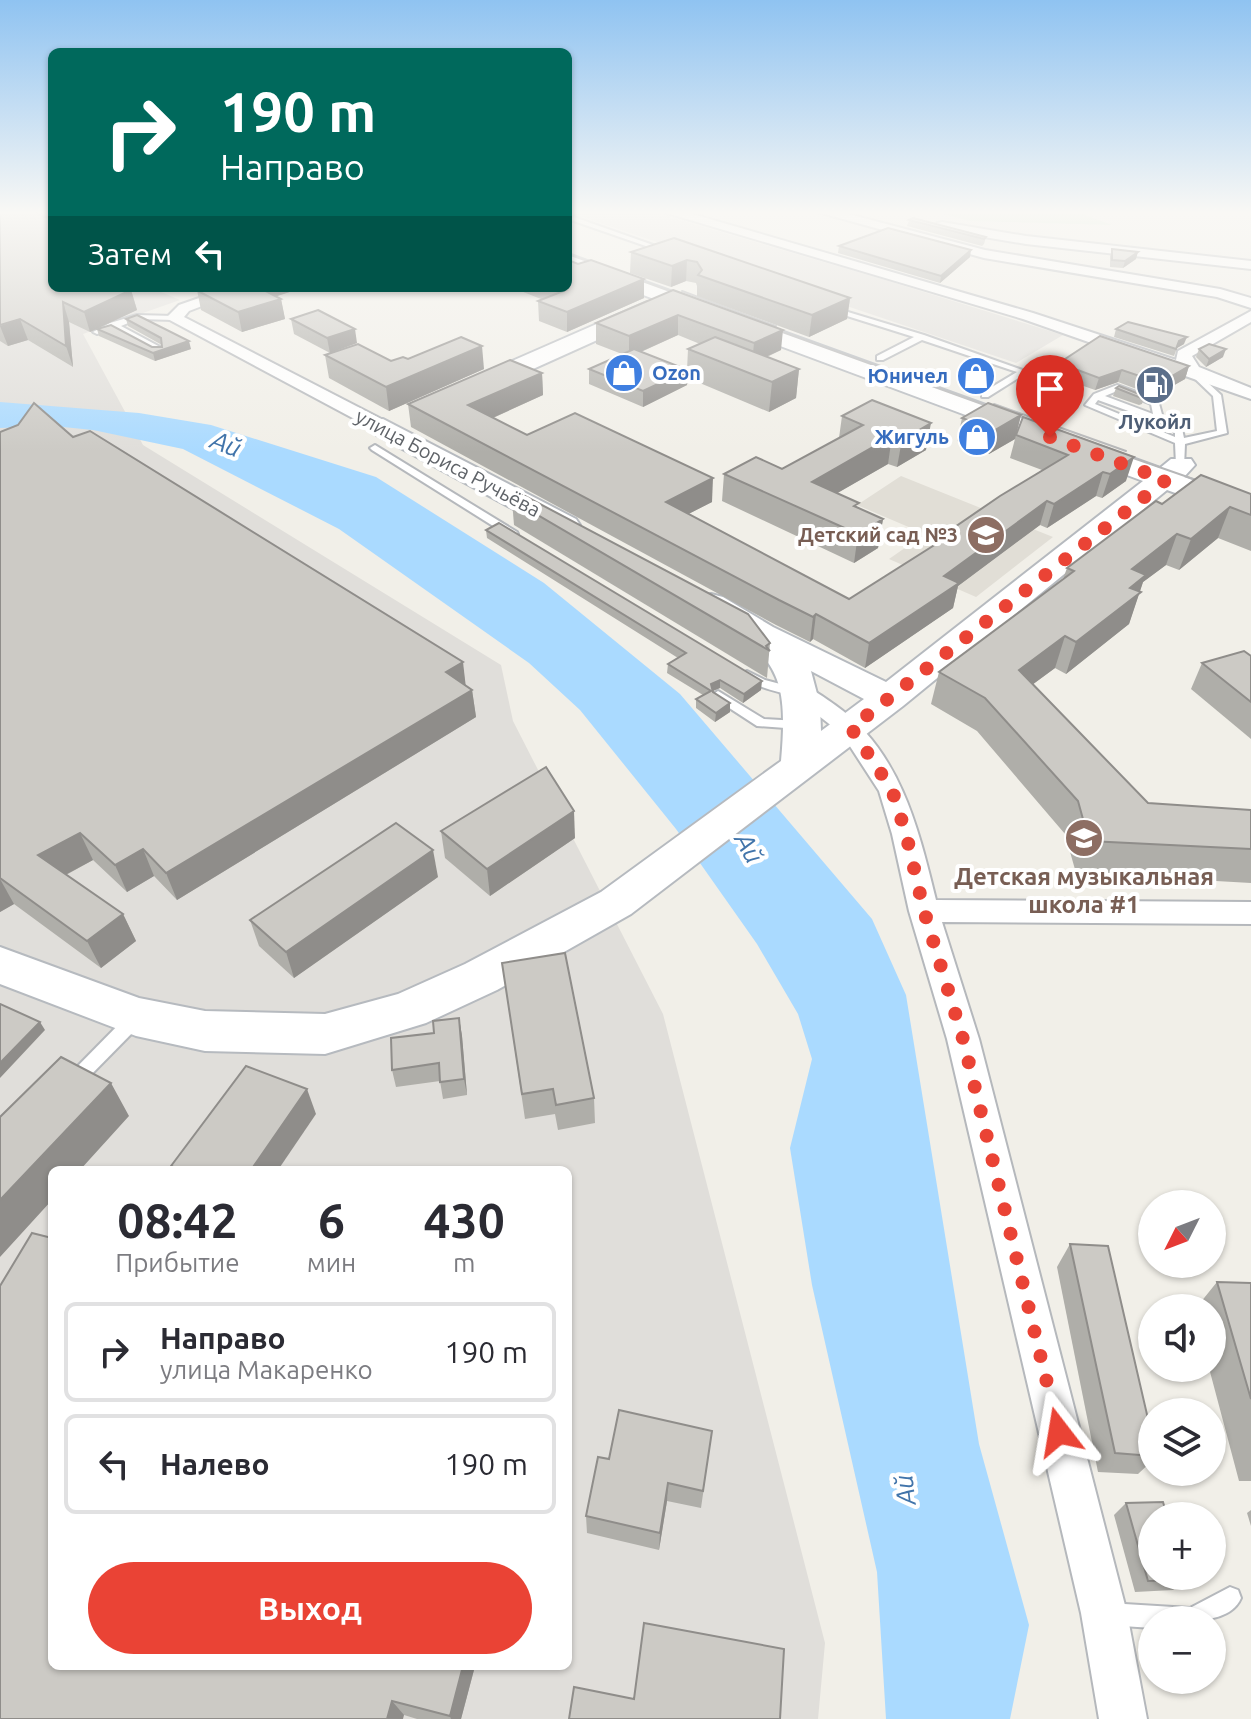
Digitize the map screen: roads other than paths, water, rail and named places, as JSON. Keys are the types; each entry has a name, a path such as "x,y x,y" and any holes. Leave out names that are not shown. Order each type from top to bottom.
{"street":[{"path":"672,291 880,358 1251,490"},
{"path":"674,291 1176,462 1251,511"},
{"path":"943,291 1028,316 1193,371 1251,394"},
{"path":"1210,291 1251,303"},
{"path":"187,292 204,300"},
{"path":"174,318 184,308 229,292"},
{"path":"441,401 681,294"},
{"path":"1193,371 1184,361 1184,354 1251,316"},
{"name":"улица Бориса Ручьёва","path":"174,318 379,437 593,540"},
{"path":"379,437 412,414"},
{"path":"6,975 136,1017 205,1031 325,1034 409,1010 481,977 616,903 890,698 1176,462"},
{"path":"691,593 890,698"},
{"path":"760,631 789,662 803,710 792,770"},
{"path":"803,710 851,728 892,790 924,911 963,1039 1104,1613 1123,1719"},
{"path":"924,911 1251,913"}],"lane":[{"path":"819,303 1024,372 985,395"},
{"path":"97,332 137,317 174,318"},
{"path":"113,325 159,350"},
{"path":"880,358 921,337"},
{"path":"1176,462 1222,433 1217,395 1193,371"},
{"path":"1117,388 1155,402 1159,419 1179,431 1176,462 1089,405 1097,396 1112,393 1117,388"},
{"path":"379,437 522,539"},
{"path":"734,667 803,710"},
{"path":"718,695 761,723 803,710"},
{"path":"63,1093 136,1017"},
{"path":"1104,1613 1192,1619 1230,1598"}],"water":[{"name":"Ай","path":"0,402 139,413 211,425 376,477 544,583 680,694 872,919 906,995 979,1444 1029,1625 1010,1719 886,1719 877,1572 812,1285 790,1148 812,1059 798,1014 757,944 676,829 580,710 529,663 339,529 183,449 93,430 53,426 0,428"}],"tram line":[{"path":"671,291 692,299"},
{"path":"683,291 776,326"},
{"path":"763,325 1004,412"},
{"path":"994,404 1126,451"},
{"path":"1113,451 1251,499"}],"place":[{"name":"Ozon","path":"624,373"},
{"name":"Юничел","path":"976,376"},
{"name":"Лукойл","path":"1155,385"},
{"name":"Жигуль","path":"977,437"},
{"name":"Детский сад №3","path":"986,535"},
{"name":"Детская музыкальная школа #1","path":"1084,838"}]}
